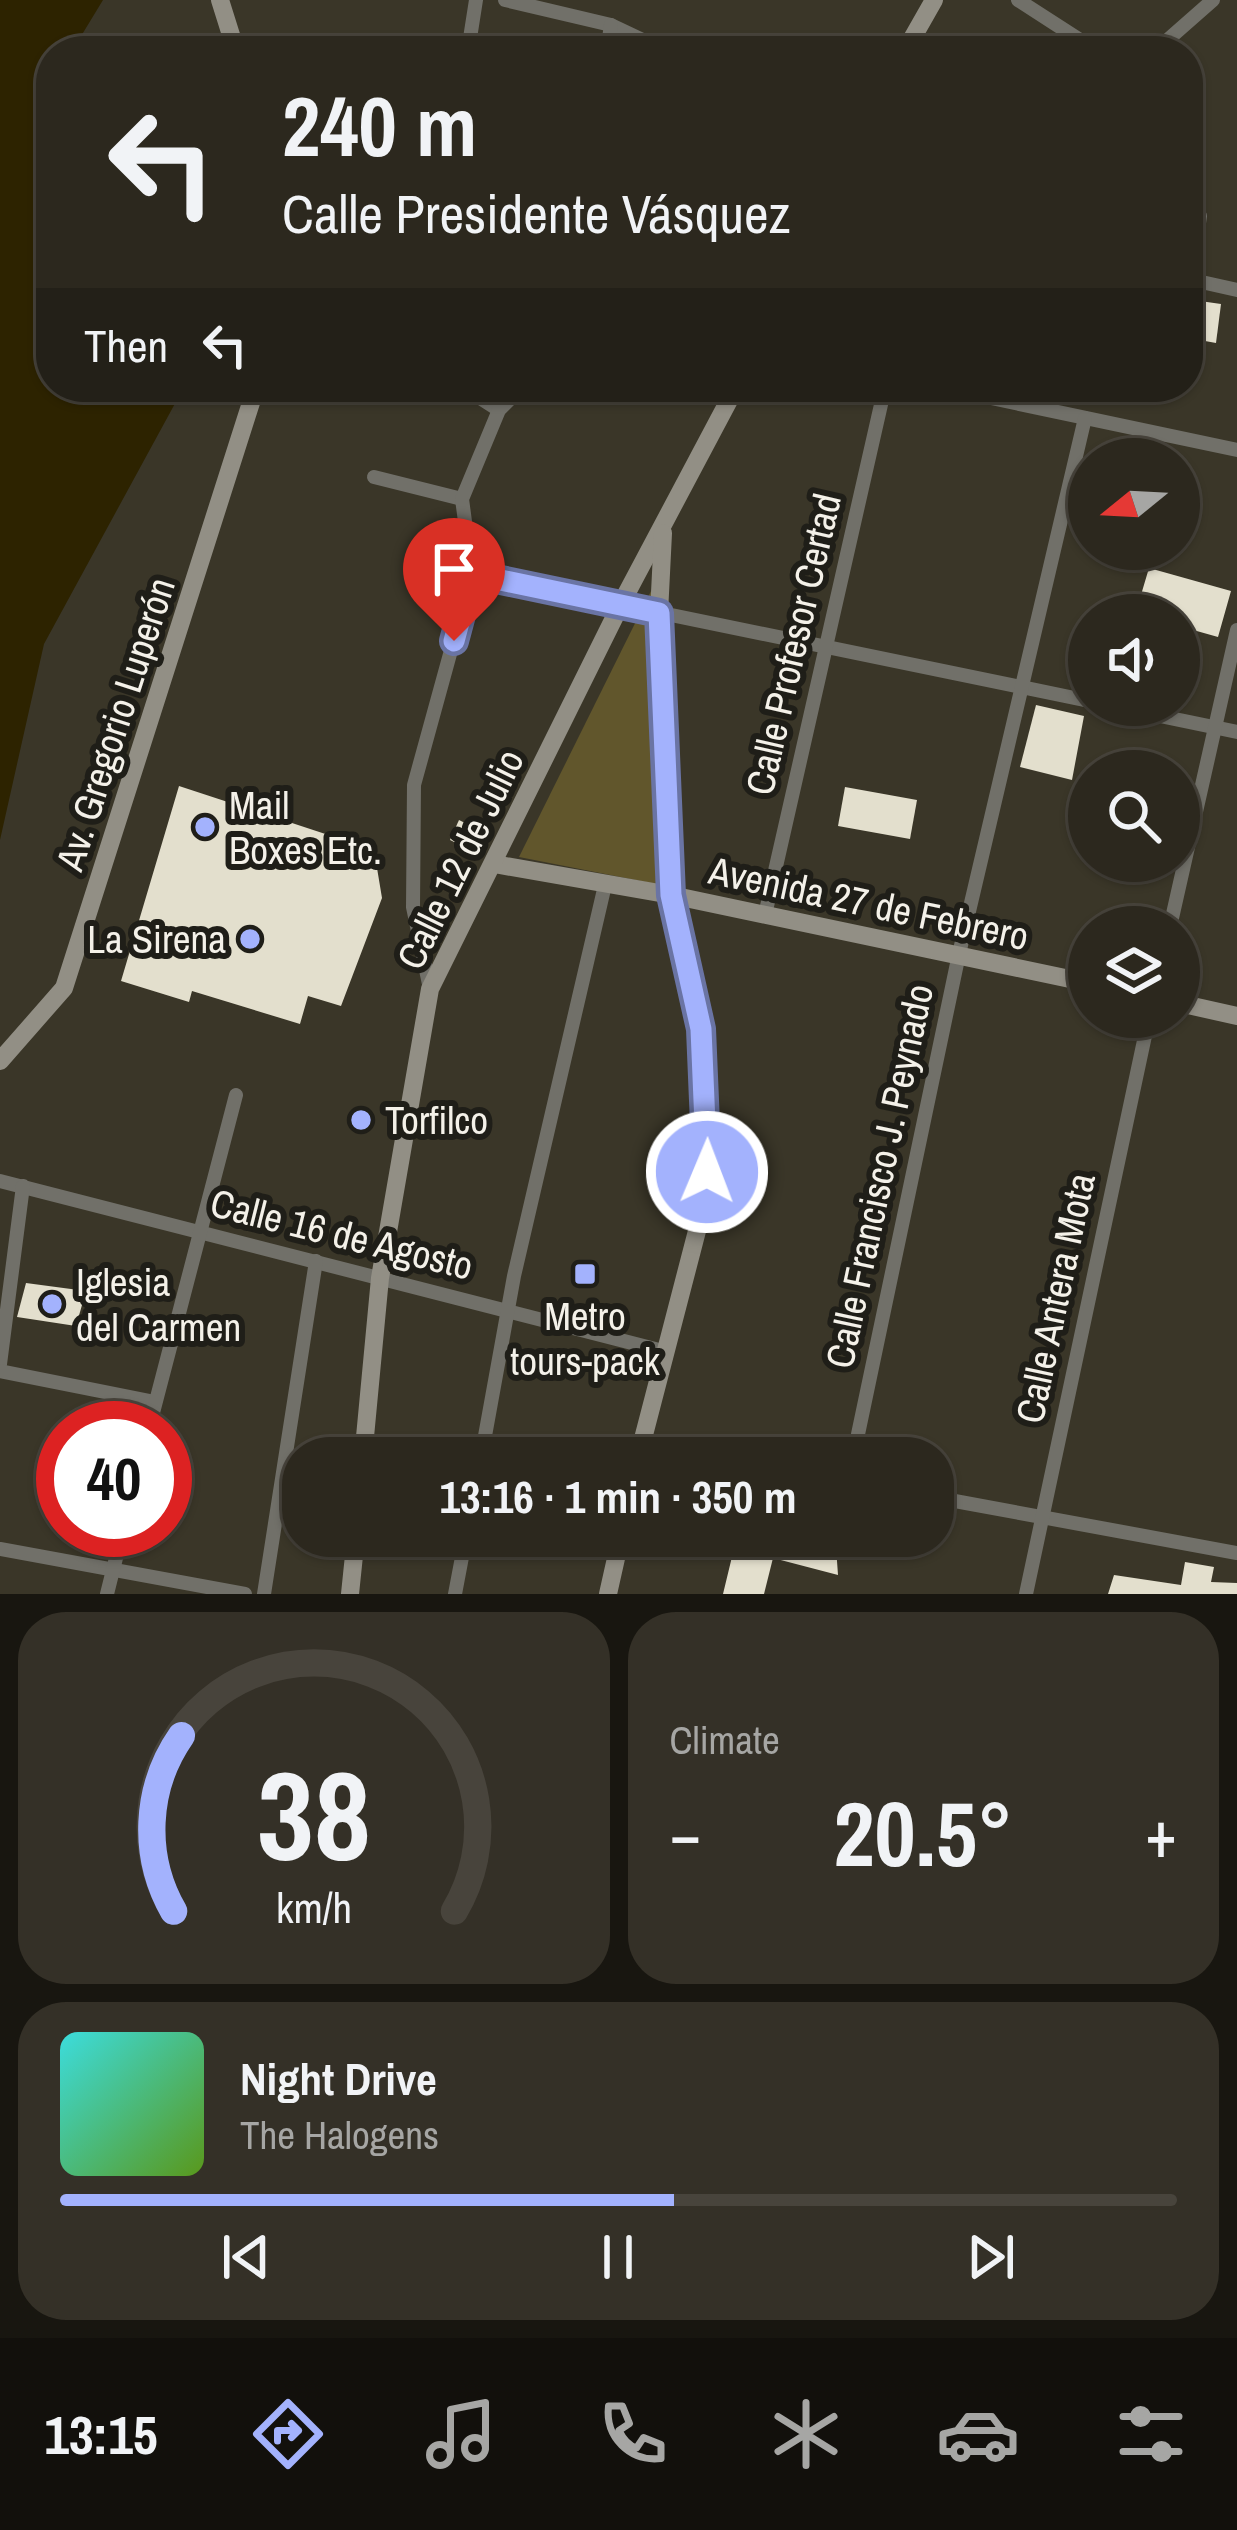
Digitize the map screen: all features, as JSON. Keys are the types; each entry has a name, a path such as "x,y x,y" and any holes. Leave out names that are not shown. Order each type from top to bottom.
{"street":[{"path":"220,0 231,36"},
{"path":"470,36 476,0"},
{"path":"505,0 611,26 633,36"},
{"path":"914,36 934,0"},
{"path":"1018,0 1074,36"},
{"path":"1172,36 1213,0"},
{"path":"609,36 611,26"},
{"path":"1203,282 1237,290"},
{"name":"Av. Gregorio Luperón","path":"0,1061 64,988 251,402"},
{"path":"486,402 499,410"},
{"path":"430,989 412,907 414,785 472,574 463,499 499,410 507,402"},
{"name":"Calle 12 de Julio","path":"365,1437 380,1278 430,989 622,602 728,402"},
{"name":"Calle Profesor Certad","path":"765,915 882,402"},
{"path":"1010,402 1237,450"},
{"name":"Calle Francisco J. Peynado","path":"857,1437 959,954 1085,418"},
{"path":"374,477 463,499"},
{"path":"644,1437 704,1204 710,1140 701,1029 671,895 659,613 663,527"},
{"path":"472,574 1068,697"},
{"path":"1175,906 1237,630"},
{"path":"1200,724 1237,732"},
{"name":"Avenida 27 de Febrero","path":"494,864 671,895 1068,978"},
{"path":"486,1437 605,884"},
{"path":"1200,1008 1237,1016"},
{"name":"Calle Antera Mota","path":"1026,1594 1145,1038"},
{"path":"155,1401 236,1095"},
{"name":"Calle 16 de Agosto","path":"0,1180 667,1352"},
{"path":"23,1186 0,1368 150,1401"},
{"path":"263,1594 316,1262"},
{"path":"954,1501 1237,1553"},
{"path":"0,1549 113,1569 189,1589 245,1594"},
{"path":"107,1594 116,1557"},
{"path":"350,1594 354,1557"},
{"path":"455,1594 462,1557"},
{"path":"608,1594 616,1557"}],"shaded area":[{"path":"0,0 103,0 81,36 36,36 36,402 176,402 44,644 0,840"},
{"path":"660,573 666,886 519,857"}],"building":[{"path":"1203,301 1221,304 1216,343 1203,341"},
{"path":"1148,570 1231,591 1218,637 1200,632 1200,594 1141,594"},
{"path":"1036,705 1068,712 1068,726 1082,726 1078,750 1068,750 1068,779 1020,767"},
{"name":"La Sirena","path":"179,786 374,850 382,898 341,1006 308,996 300,1024 192,991 189,1002 121,981"},
{"path":"845,787 917,800 910,839 838,826"},
{"path":"459,820 491,836 481,855 450,840"},
{"name":"Iglesia del Carmen","path":"26,1283 86,1291 76,1326 17,1317"},
{"path":"732,1557 837,1557 838,1575 773,1558 764,1594 723,1594"},
{"path":"1185,1562 1214,1567 1211,1582 1237,1583 1237,1594 1108,1594 1114,1575 1181,1585"}],"place":[{"name":"Mail Boxes Etc.","path":"205,827"},
{"name":"La Sirena","path":"250,939"},
{"name":"Torfilco","path":"361,1120"},
{"name":"Metro tours-pack","path":"585,1274"},
{"name":"Iglesia del Carmen","path":"52,1304"}],"route":[{"path":"454,641 472,574 659,613 671,895 701,1029 710,1140 707,1172"}]}
